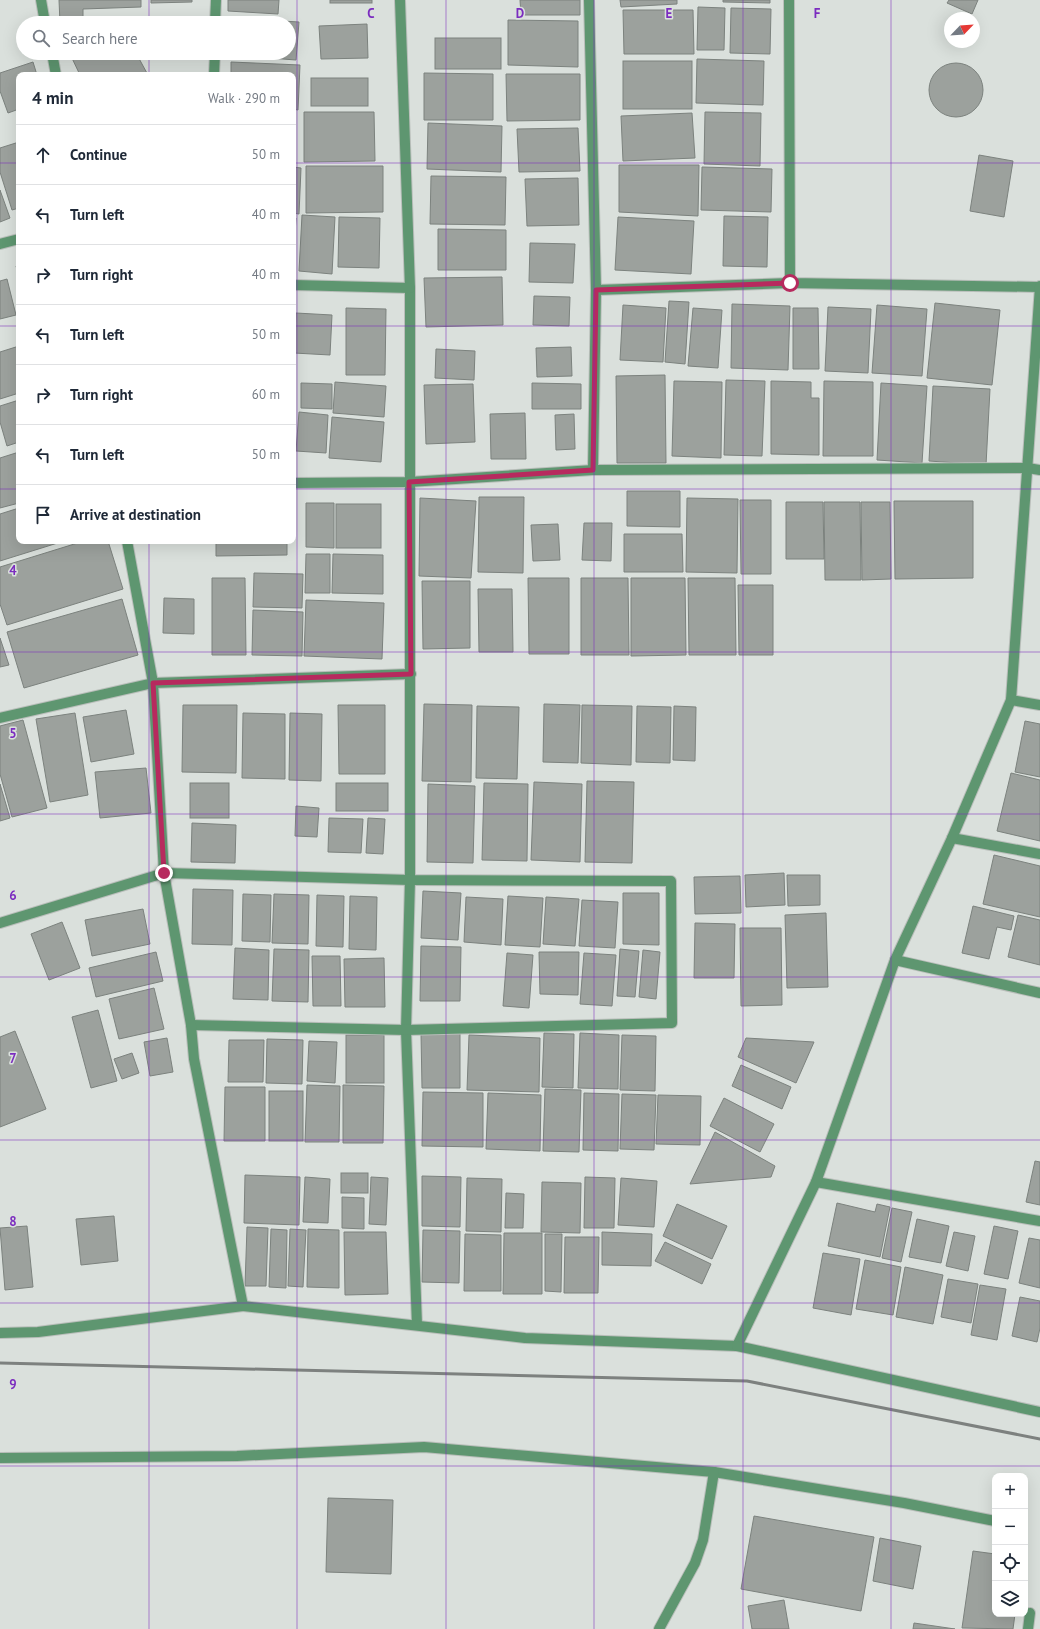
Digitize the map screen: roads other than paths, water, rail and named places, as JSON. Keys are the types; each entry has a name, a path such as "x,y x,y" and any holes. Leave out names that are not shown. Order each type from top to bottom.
{"street":[{"path":"40,0 43,16"},
{"path":"215,16 216,0"},
{"path":"400,0 410,288 410,880 406,1030 417,1325"},
{"path":"589,0 596,290 593,470"},
{"path":"789,0 790,283"},
{"path":"53,60 55,72"},
{"path":"214,72 215,60"},
{"path":"0,244 16,240"},
{"path":"596,290 790,283 1040,287 1011,700 952,838 895,960 816,1182 737,1346"},
{"path":"296,285 410,288"},
{"path":"296,483 409,482 593,470 1028,468 1040,470"},
{"path":"128,544 153,683 164,873 191,1025 194,1059 244,1306"},
{"path":"0,718 153,683 411,674"},
{"path":"1011,700 1040,705"},
{"path":"952,838 1040,854"},
{"path":"0,923 164,873 410,880 671,881 672,1023 406,1030 191,1025"},
{"path":"895,960 1040,993"},
{"path":"816,1182 1040,1221"},
{"path":"0,1333 38,1332 244,1306 525,1338 737,1346 1040,1412"},
{"path":"0,1458 230,1456 424,1447 714,1472 904,1503 992,1520"},
{"path":"659,1629 695,1563 703,1540 714,1472"},
{"path":"1028,1629 1030,1613"}],"railway":[{"path":"0,1363 747,1381 1040,1439"}]}
